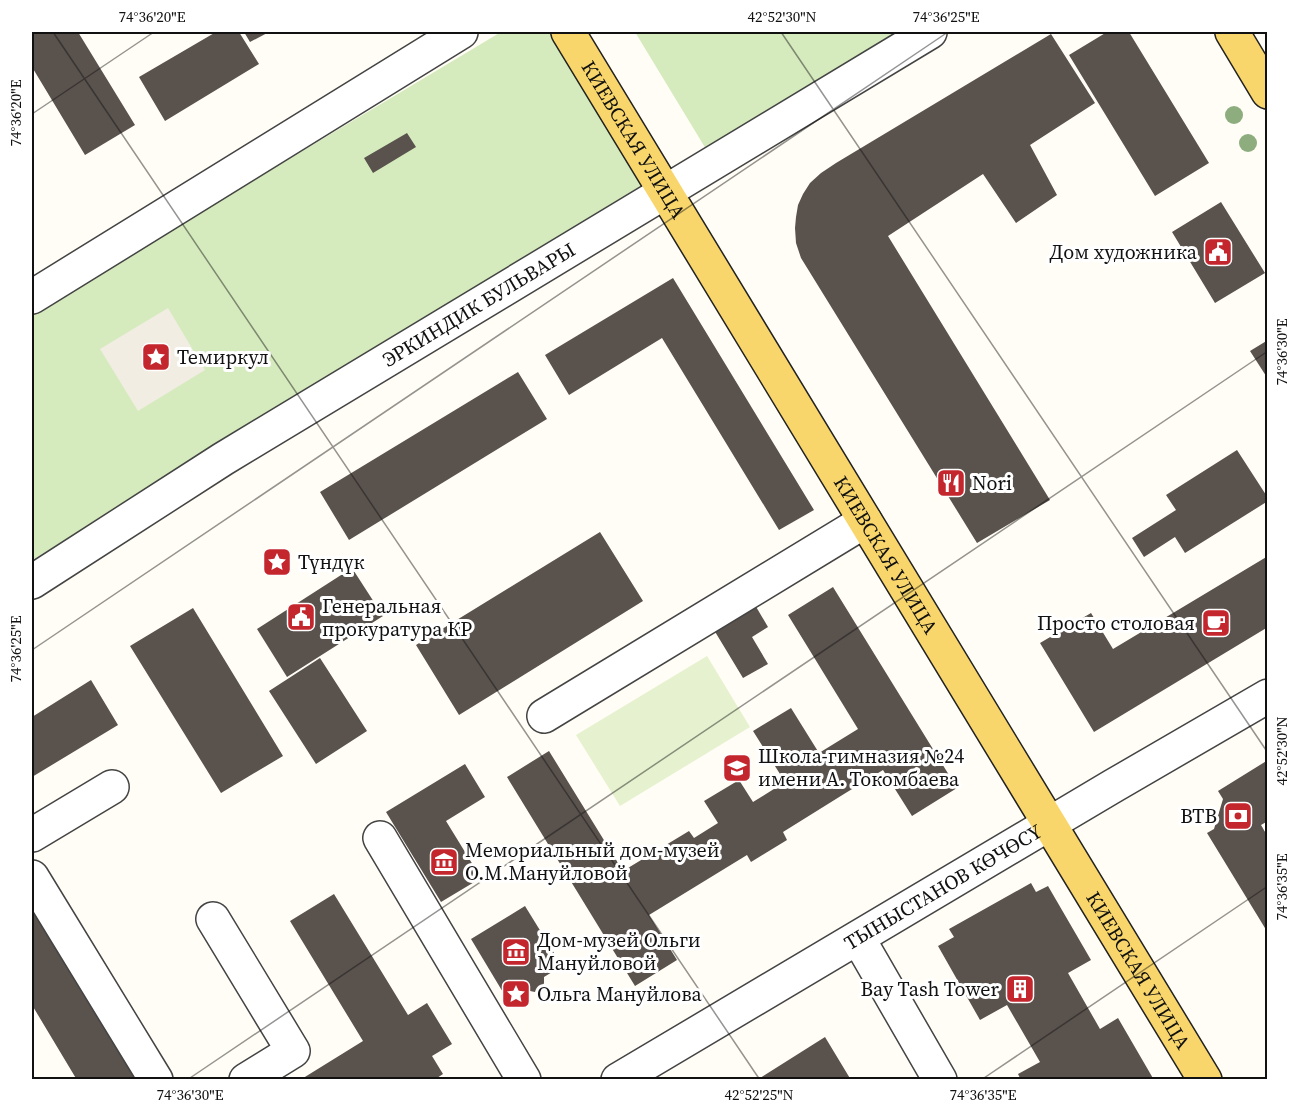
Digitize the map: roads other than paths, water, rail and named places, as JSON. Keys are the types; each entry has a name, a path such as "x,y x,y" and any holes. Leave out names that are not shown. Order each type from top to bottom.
{"main road":[{"name":"КИЕВСКАЯ УЛИЦА","path":"568,32 1205,1080"},
{"path":"1232,32 1268,92"}],"street":[{"path":"32,297 461,32"},
{"name":"ЭРКИНДИК БУЛЬВАРЫ","path":"32,582 223,459 930,32"},
{"path":"544,716 865,521"},
{"name":"ТЫНЫСТАНОВ КӨЧӨСҮ","path":"637,1075 858,938 1268,696"},
{"path":"32,835 112,787"},
{"path":"380,838 524,1080"},
{"path":"32,877 156,1080"},
{"path":"213,919 293,1051 246,1080"},
{"path":"858,938 940,1080"}],"place":[{"name":"Дом художника","path":"1218,252"},
{"name":"Темиркул","path":"156,357"},
{"name":"Nori","path":"951,483"},
{"name":"Түндүк","path":"277,562"},
{"name":"Генеральная прокуратура КР","path":"301,617"},
{"name":"Просто столовая","path":"1216,623"},
{"name":"Школа-гимназия №24 имени А. Токомбаева","path":"737,768"},
{"name":"BTB","path":"1238,816"},
{"name":"Мемориальный дом-музей О.М.Мануйловой","path":"444,862"},
{"name":"Дом-музей Ольги Мануйловой","path":"516,952"},
{"name":"Bay Tash Tower","path":"1020,989"},
{"name":"Ольга Мануйлова","path":"516,994"}]}
